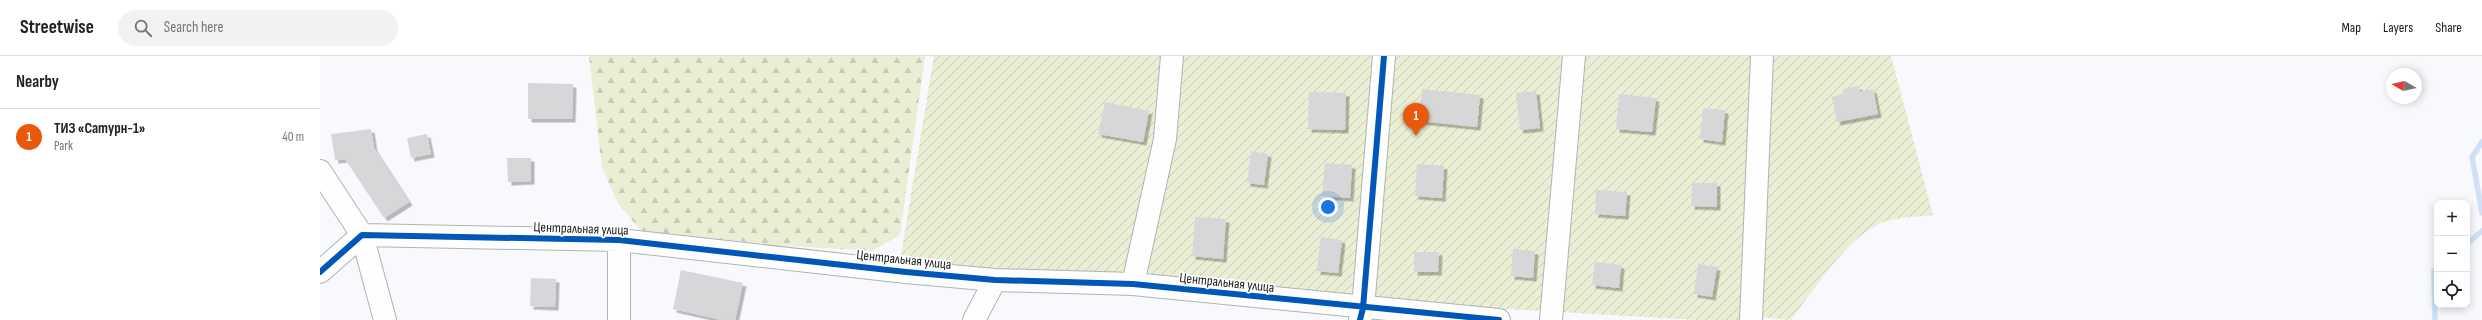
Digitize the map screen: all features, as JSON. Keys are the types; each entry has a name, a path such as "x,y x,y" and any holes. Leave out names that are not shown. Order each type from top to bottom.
{"street":[{"path":"1133,284 1165,138 1172,56"},
{"path":"1361,314 1384,56"},
{"path":"1551,320 1574,56"},
{"path":"1751,320 1762,56"},
{"path":"320,171 362,235 385,320"},
{"path":"320,272 362,235"},
{"name":"Центральная улица","path":"362,235 619,240 898,272 995,280 1133,284 1361,314 1499,320"},
{"path":"619,240 619,320"},
{"path":"974,320 995,280"}],"green space":[{"path":"589,56 925,56 900,235 872,251 775,245 641,231 618,203 602,168"},
{"path":"934,56 1891,56 1933,215 1890,220 1870,229 1844,251 1791,320 1761,317 1742,320 1697,320 1384,302 971,267 901,255"}],"building":[{"path":"528,83 573,84 572,119 528,119"},
{"path":"1859,86 1860,92 1873,89 1878,114 1837,122 1832,97 1844,94 1843,89"},
{"path":"1422,89 1480,95 1477,127 1419,121"},
{"path":"1536,91 1540,128 1520,130 1516,93"},
{"path":"1309,92 1346,93 1345,130 1308,129"},
{"path":"1619,94 1656,98 1652,132 1616,129"},
{"path":"1105,102 1149,111 1143,142 1098,134"},
{"path":"1703,108 1725,110 1722,142 1700,139"},
{"path":"371,129 374,148 409,202 384,218 345,159 335,160 331,134"},
{"path":"427,134 431,154 411,158 407,138"},
{"path":"1251,151 1268,154 1264,185 1247,183"},
{"path":"507,158 531,158 531,181 508,182"},
{"path":"1325,163 1352,165 1350,198 1322,196"},
{"path":"1417,164 1444,166 1442,198 1415,196"},
{"path":"1692,183 1717,183 1717,207 1691,206"},
{"path":"1596,190 1627,192 1625,216 1595,214"},
{"path":"1195,217 1226,219 1223,259 1192,256"},
{"path":"1321,237 1342,240 1338,273 1317,271"},
{"path":"1513,249 1535,251 1533,278 1511,276"},
{"path":"1414,252 1439,252 1438,272 1414,272"},
{"path":"1595,262 1621,265 1619,288 1592,285"},
{"path":"1698,264 1717,267 1712,297 1694,294"},
{"path":"681,270 743,283 735,320 722,320 673,309"},
{"path":"531,278 556,279 555,307 530,306"}],"waterway":[{"path":"2482,142 2472,157 2482,213"},
{"path":"2470,241 2482,231"},
{"path":"2434,272 2435,320"}],"cycle path":[{"path":"1360,320 1363,308 1384,56"},
{"path":"320,272 362,235 619,240 906,272 995,280 1133,284 1499,320"}],"place":[{"name":"ТИЗ «Сатурн-1»","path":"1416,136"}]}
